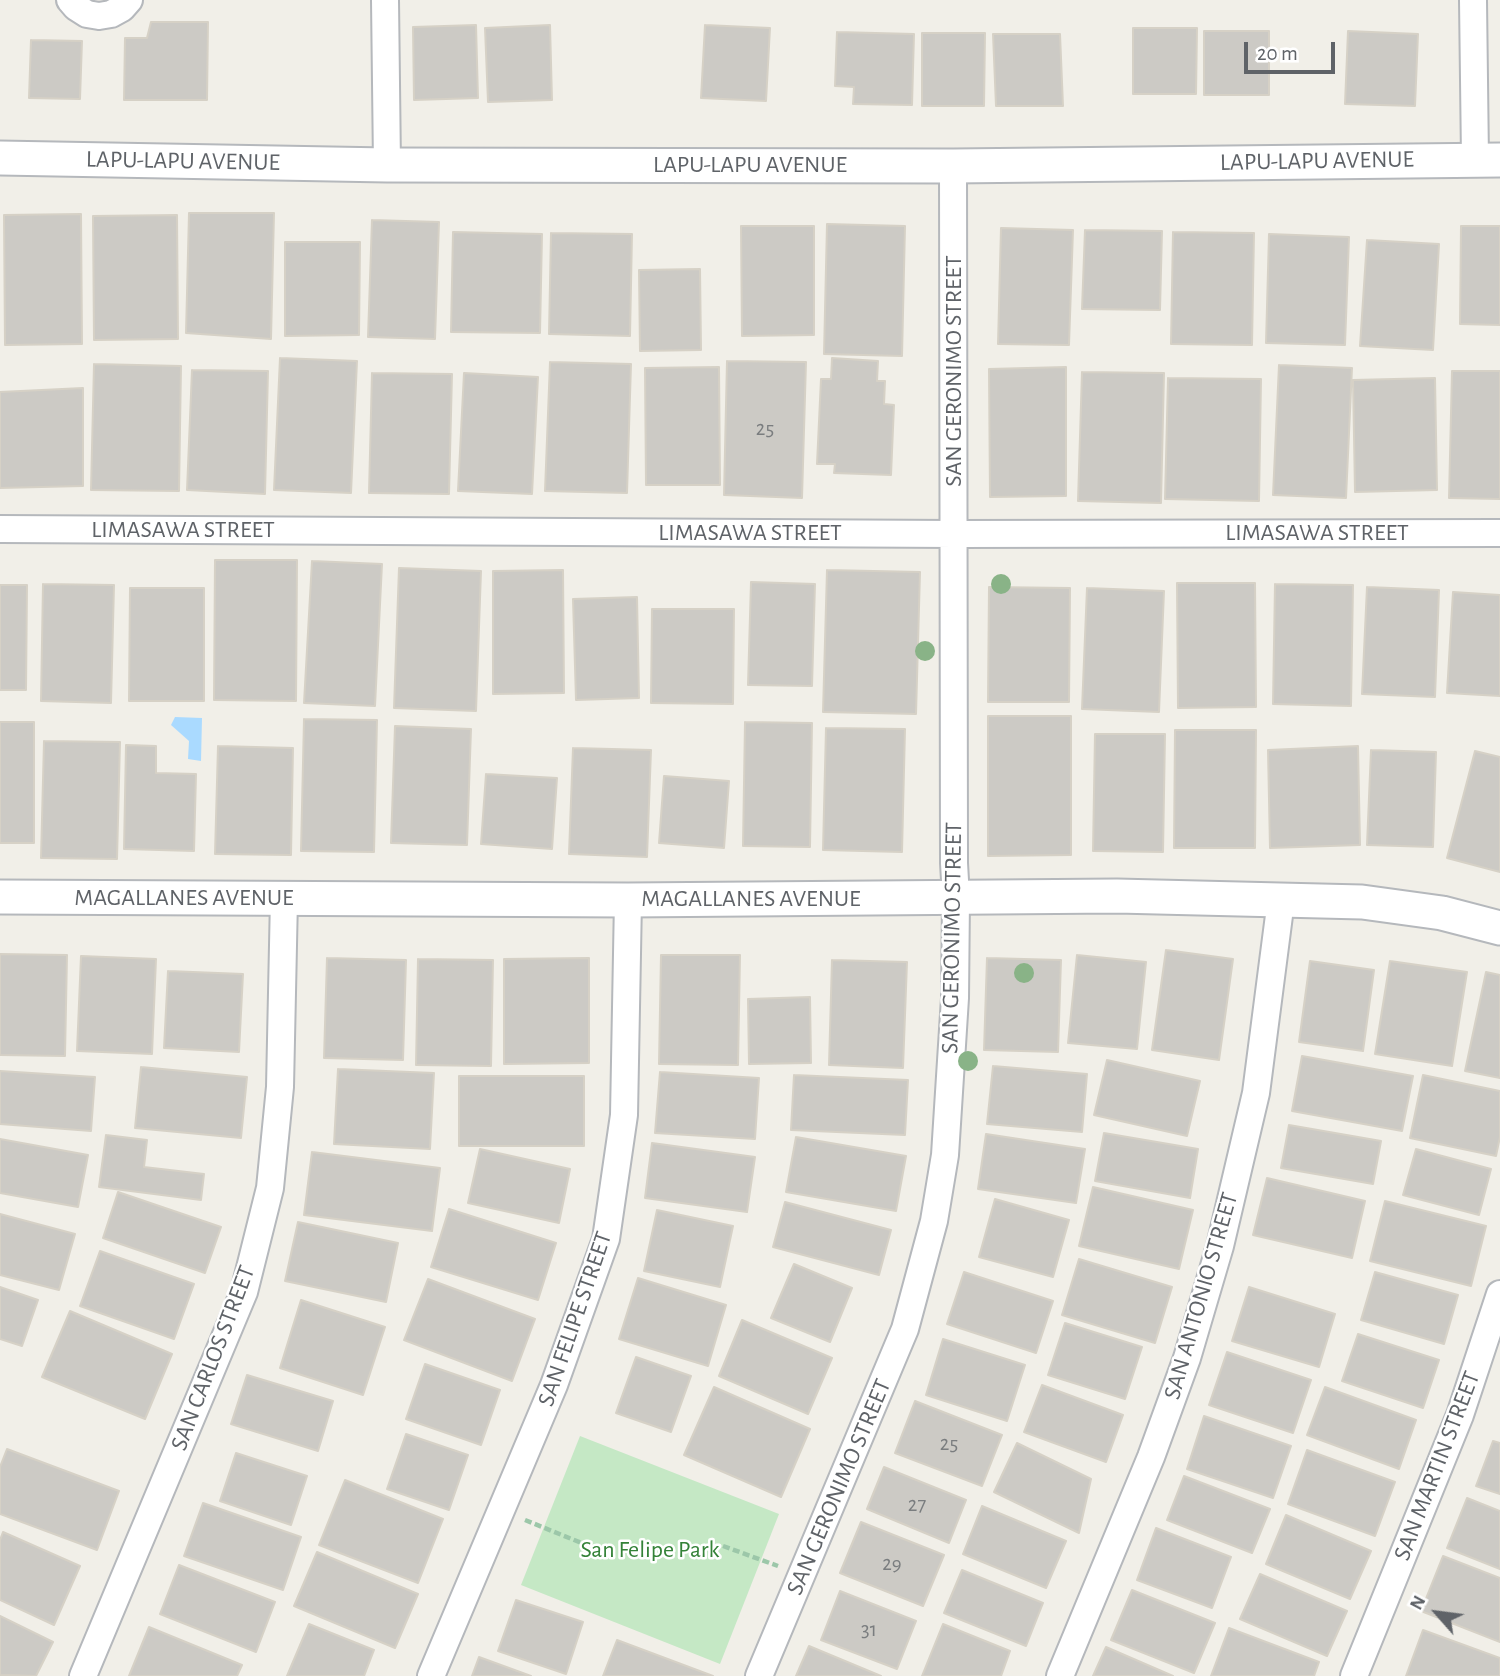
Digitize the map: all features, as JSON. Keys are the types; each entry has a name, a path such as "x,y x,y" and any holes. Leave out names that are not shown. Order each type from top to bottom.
{"street":[{"path":"70,0 87,14 99,16 111,14 129,0"},
{"path":"386,0 387,165"},
{"path":"1473,0 1488,160"},
{"name":"LAPU-LAPU AVENUE","path":"0,158 387,165 953,166 1488,160"},
{"name":"SAN GERONIMO STREET","path":"760,1676 905,1329 934,1221 945,1155 954,998 956,898 953,166"},
{"name":"LIMASAWA STREET","path":"0,529 955,534 1500,533"},
{"name":"MAGALLANES AVENUE","path":"0,897 628,900 1117,896 1362,902 1442,913 1500,928"},
{"name":"SAN CARLOS STREET","path":"83,1676 244,1292 270,1188 280,1087 284,898"},
{"name":"SAN FELIPE STREET","path":"431,1676 554,1385 606,1239 624,1115 628,900"},
{"name":"SAN ANTONIO STREET","path":"1060,1676 1151,1457 1187,1357 1220,1246 1256,1093 1281,900"},
{"name":"SAN MARTIN STREET","path":"1354,1676 1461,1415 1500,1294"}],"path":[{"path":"502,1510 584,1544"},
{"path":"723,1546 803,1575"}],"green space":[{"name":"San Felipe Park","path":"580,1436 779,1514 720,1664 521,1585"}],"water":[{"path":"175,717 202,718 201,761 188,759 189,741 171,725"}],"building":[{"path":"151,22 208,22 207,100 124,100 125,38 147,38"},
{"path":"476,25 478,98 414,100 413,27"},
{"path":"550,25 552,100 488,102 485,28"},
{"path":"705,25 770,28 766,101 701,98"},
{"path":"1133,28 1197,28 1196,94 1133,94"},
{"path":"1204,31 1269,31 1269,95 1204,95"},
{"path":"1348,31 1418,34 1415,106 1345,104"},
{"path":"837,32 914,34 912,105 853,104 854,87 835,86"},
{"path":"922,33 985,33 984,106 922,106"},
{"path":"993,34 1060,34 1063,106 996,106"},
{"path":"31,40 82,41 80,99 29,98"},
{"path":"189,213 274,213 271,339 186,333"},
{"path":"81,214 82,344 5,345 4,215"},
{"path":"177,215 178,339 94,340 93,216"},
{"path":"372,220 439,222 435,339 368,337"},
{"path":"827,224 905,226 902,356 824,354"},
{"path":"741,226 814,226 814,335 742,336"},
{"path":"1461,226 1500,226 1500,325 1460,324"},
{"path":"1001,228 1073,230 1069,345 998,344"},
{"path":"1085,230 1162,231 1160,310 1082,309"},
{"path":"453,232 542,234 540,333 451,332"},
{"path":"1173,232 1254,233 1252,345 1171,344"},
{"path":"551,233 632,234 630,336 549,334"},
{"path":"1269,234 1349,237 1345,345 1266,343"},
{"path":"1367,240 1439,244 1433,350 1360,346"},
{"path":"285,242 360,242 359,335 285,336"},
{"path":"700,269 701,350 640,351 639,270"},
{"path":"280,358 357,361 351,493 274,490"},
{"path":"832,358 878,361 877,381 885,381 884,404 894,405 891,475 834,473 835,464 817,464 821,379 831,379"},
{"path":"727,361 806,362 802,498 724,495"},
{"path":"550,362 631,364 627,493 545,491"},
{"path":"94,364 181,366 179,491 91,490"},
{"path":"1279,365 1352,368 1346,498 1273,495"},
{"path":"719,367 720,485 646,485 645,368"},
{"path":"1066,367 1066,496 990,497 989,369"},
{"path":"192,370 268,371 265,494 187,490"},
{"path":"1452,371 1500,371 1500,499 1449,498"},
{"path":"1082,372 1164,373 1161,503 1078,501"},
{"path":"372,373 452,374 449,494 369,493"},
{"path":"464,373 538,377 532,494 458,491"},
{"path":"1168,378 1261,379 1259,501 1165,499"},
{"path":"1435,378 1437,490 1355,492 1353,380"},
{"path":"83,388 83,486 0,488 0,392"},
{"path":"215,560 297,560 296,701 214,700"},
{"path":"312,561 382,564 375,706 304,703"},
{"path":"399,568 481,571 476,711 394,708"},
{"path":"563,570 564,693 493,694 493,571"},
{"path":"827,570 920,572 916,714 823,712"},
{"path":"751,582 815,584 812,686 748,685"},
{"path":"1177,583 1255,583 1256,707 1178,708"},
{"path":"43,584 114,585 111,703 41,701"},
{"path":"1275,584 1353,585 1351,706 1273,704"},
{"path":"0,585 27,585 26,690 0,690"},
{"path":"989,587 1070,588 1069,702 988,702"},
{"path":"1367,587 1439,590 1435,697 1362,694"},
{"path":"130,588 204,588 204,701 129,701"},
{"path":"1087,588 1164,591 1159,712 1082,709"},
{"path":"1453,592 1500,595 1500,696 1447,693"},
{"path":"637,597 639,698 576,700 573,599"},
{"path":"652,609 734,609 733,704 651,703"},
{"path":"988,716 1071,716 1071,855 988,856"},
{"path":"304,719 377,720 374,852 301,851"},
{"path":"0,722 34,722 34,843 0,843"},
{"path":"745,722 812,723 810,847 743,846"},
{"path":"395,726 471,729 467,845 391,843"},
{"path":"826,728 905,729 902,852 823,850"},
{"path":"1175,730 1256,730 1255,848 1174,848"},
{"path":"1095,734 1165,734 1163,852 1093,851"},
{"path":"44,741 120,742 117,859 41,858"},
{"path":"126,745 156,746 156,773 196,774 194,851 124,849"},
{"path":"218,746 293,748 291,855 215,854"},
{"path":"1358,746 1360,845 1270,848 1268,750"},
{"path":"573,748 651,750 647,857 569,854"},
{"path":"1371,750 1436,752 1433,847 1367,845"},
{"path":"1475,751 1500,757 1500,872 1447,858"},
{"path":"486,774 557,778 552,849 481,844"},
{"path":"664,776 729,781 724,848 659,843"},
{"path":"1166,950 1233,959 1219,1060 1152,1050"},
{"path":"0,954 67,955 65,1056 0,1055"},
{"path":"661,955 740,955 738,1065 659,1064"},
{"path":"1077,955 1146,962 1137,1049 1068,1043"},
{"path":"81,956 156,959 152,1054 77,1051"},
{"path":"327,958 406,960 403,1060 324,1058"},
{"path":"589,958 589,1063 504,1064 504,959"},
{"path":"987,958 1061,960 1058,1052 984,1050"},
{"path":"418,959 493,960 491,1066 416,1065"},
{"path":"832,960 907,962 903,1068 829,1065"},
{"path":"1310,961 1374,970 1363,1051 1299,1042"},
{"path":"1390,961 1467,972 1452,1066 1375,1054"},
{"path":"168,971 243,974 239,1052 164,1048"},
{"path":"1486,972 1500,975 1500,1078 1465,1071"},
{"path":"810,997 811,1063 749,1064 748,999"},
{"path":"1302,1056 1413,1076 1402,1131 1292,1111"},
{"path":"1107,1060 1200,1081 1187,1136 1094,1115"},
{"path":"993,1066 1087,1074 1082,1132 987,1124"},
{"path":"141,1067 247,1077 241,1138 135,1128"},
{"path":"338,1069 434,1073 430,1149 334,1144"},
{"path":"0,1071 95,1077 91,1131 0,1124"},
{"path":"660,1072 759,1078 755,1139 655,1133"},
{"path":"794,1075 908,1080 905,1135 791,1130"},
{"path":"1423,1075 1500,1091 1500,1137 1496,1156 1410,1138"},
{"path":"459,1076 584,1076 584,1146 459,1146"},
{"path":"1289,1125 1381,1141 1373,1184 1281,1168"},
{"path":"1104,1133 1198,1149 1190,1198 1095,1181"},
{"path":"986,1134 1085,1149 1076,1203 978,1189"},
{"path":"106,1135 147,1140 144,1167 204,1174 201,1200 99,1187"},
{"path":"796,1137 906,1156 896,1211 786,1192"},
{"path":"0,1139 88,1155 78,1207 0,1193"},
{"path":"652,1143 755,1157 747,1212 645,1198"},
{"path":"480,1149 570,1169 559,1223 468,1203"},
{"path":"1416,1149 1491,1169 1479,1215 1403,1195"},
{"path":"312,1152 440,1168 432,1231 304,1215"},
{"path":"1267,1178 1365,1201 1352,1258 1253,1235"},
{"path":"1093,1187 1193,1210 1179,1269 1079,1246"},
{"path":"118,1192 221,1227 205,1273 103,1238"},
{"path":"995,1199 1069,1220 1053,1277 979,1257"},
{"path":"1385,1201 1486,1226 1471,1286 1370,1261"},
{"path":"785,1202 891,1230 879,1275 773,1247"},
{"path":"449,1209 556,1243 538,1300 431,1267"},
{"path":"657,1210 733,1226 720,1287 644,1271"},
{"path":"0,1214 75,1234 59,1290 0,1275"},
{"path":"298,1222 398,1243 386,1302 285,1281"},
{"path":"100,1251 194,1284 174,1339 80,1306"},
{"path":"1079,1259 1172,1287 1155,1343 1062,1315"},
{"path":"794,1264 852,1288 830,1342 771,1318"},
{"path":"964,1272 1053,1301 1036,1353 947,1324"},
{"path":"1375,1272 1458,1295 1444,1344 1361,1320"},
{"path":"638,1278 726,1305 708,1366 619,1339"},
{"path":"428,1279 535,1319 512,1381 404,1340"},
{"path":"0,1287 38,1300 22,1346 0,1339"},
{"path":"1249,1287 1335,1314 1319,1367 1232,1341"},
{"path":"301,1300 385,1327 363,1395 280,1368"},
{"path":"70,1311 172,1354 145,1419 42,1377"},
{"path":"742,1320 832,1358 808,1414 719,1376"},
{"path":"1065,1323 1142,1347 1125,1399 1048,1375"},
{"path":"1358,1334 1439,1360 1423,1408 1342,1381"},
{"path":"943,1339 1025,1365 1007,1421 926,1395"},
{"path":"1227,1352 1311,1380 1293,1433 1209,1405"},
{"path":"636,1357 691,1376 671,1432 616,1413"},
{"path":"425,1364 500,1390 481,1445 406,1419"},
{"path":"247,1375 333,1401 318,1451 231,1424"},
{"path":"1042,1385 1123,1415 1106,1462 1024,1432"},
{"path":"714,1387 810,1429 781,1497 684,1455"},
{"path":"1325,1387 1416,1420 1399,1469 1307,1435"},
{"path":"915,1401 1002,1435 982,1486 895,1453"},
{"path":"1204,1416 1291,1446 1273,1498 1187,1469"},
{"path":"406,1434 468,1455 449,1510 387,1489"},
{"path":"1493,1441 1500,1443 1500,1494 1476,1486"},
{"path":"1017,1443 1091,1479 1079,1533 994,1492"},
{"path":"7,1449 119,1491 97,1550 0,1514 0,1467"},
{"path":"1307,1450 1395,1482 1375,1536 1288,1504"},
{"path":"236,1453 307,1476 291,1525 220,1501"},
{"path":"884,1467 966,1500 949,1543 867,1509"},
{"path":"1184,1476 1270,1509 1252,1553 1167,1520"},
{"path":"345,1480 443,1519 418,1583 319,1545"},
{"path":"1467,1498 1500,1511 1500,1569 1447,1548"},
{"path":"203,1503 301,1537 283,1590 184,1556"},
{"path":"982,1506 1066,1541 1046,1588 963,1554"},
{"path":"1286,1515 1371,1551 1350,1599 1266,1564"},
{"path":"861,1522 944,1555 923,1606 840,1573"},
{"path":"1156,1528 1231,1557 1212,1608 1137,1580"},
{"path":"3,1532 80,1566 54,1625 0,1600 0,1540"},
{"path":"317,1552 418,1594 395,1648 294,1606"},
{"path":"1443,1556 1500,1578 1500,1642 1421,1611"},
{"path":"179,1565 275,1602 256,1652 160,1614"},
{"path":"962,1570 1043,1603 1026,1646 944,1613"},
{"path":"1260,1574 1347,1611 1327,1656 1240,1619"},
{"path":"1132,1590 1215,1623 1194,1673 1111,1640"},
{"path":"840,1591 916,1621 897,1669 821,1640"},
{"path":"516,1600 583,1622 566,1674 498,1651"},
{"path":"0,1616 53,1642 36,1676 0,1675"},
{"path":"309,1624 374,1650 364,1676 287,1676"},
{"path":"943,1624 1010,1651 1001,1676 922,1676"},
{"path":"149,1627 242,1665 237,1676 129,1676"},
{"path":"1229,1628 1319,1662 1314,1676 1211,1676"},
{"path":"1423,1630 1500,1658 1500,1676 1406,1676"},
{"path":"617,1640 713,1676 603,1676"},
{"path":"809,1646 881,1676 796,1676"},
{"path":"1106,1647 1173,1676 1093,1676"},
{"path":"479,1657 531,1676 472,1676"}]}
